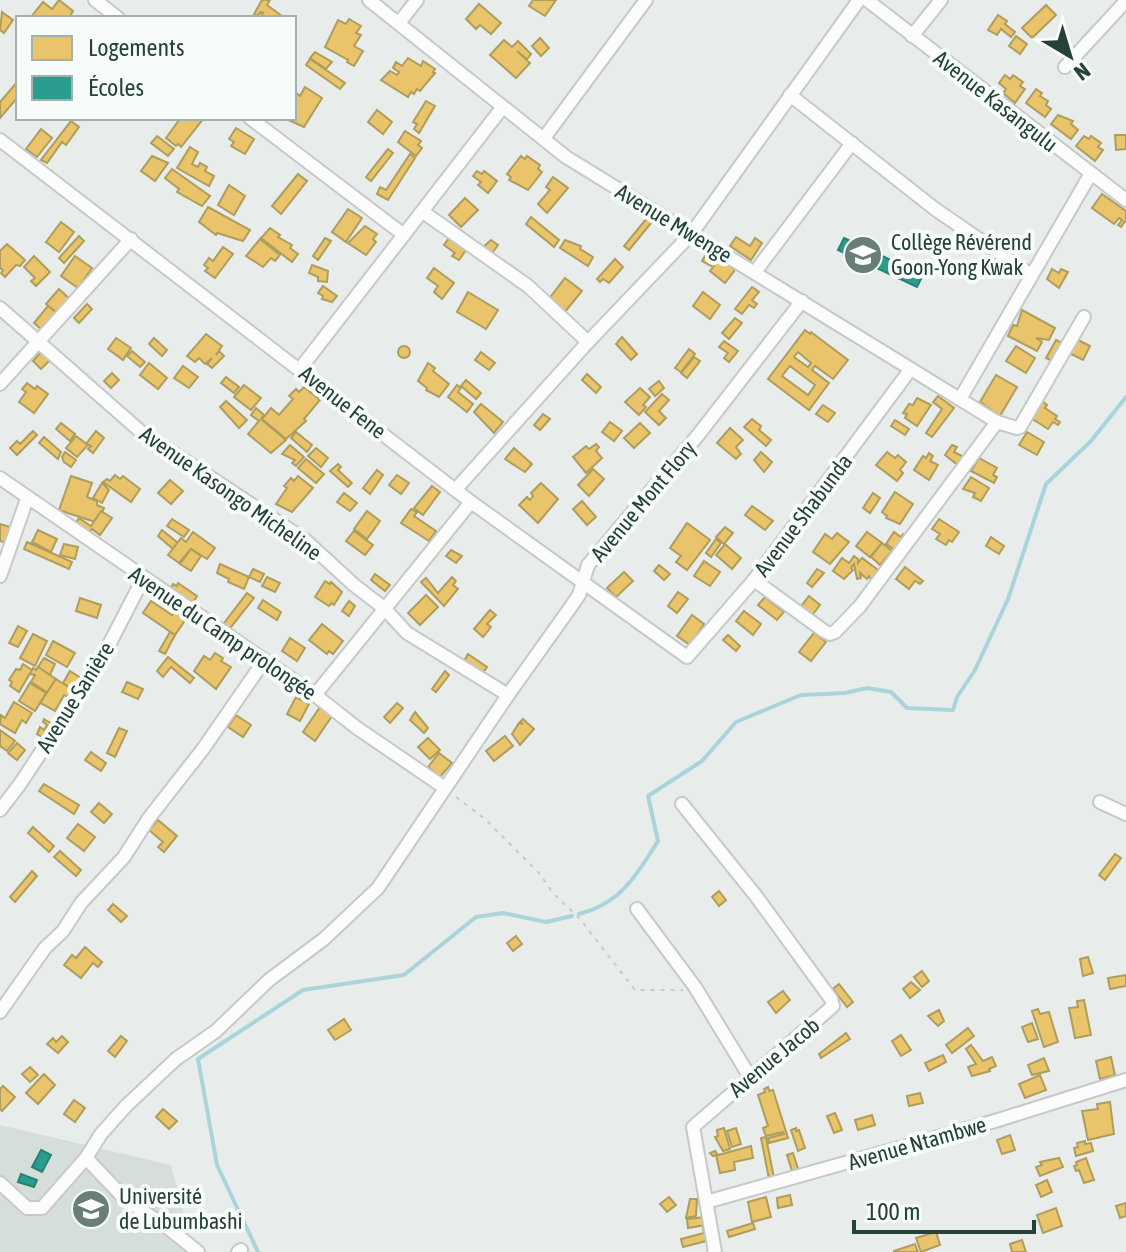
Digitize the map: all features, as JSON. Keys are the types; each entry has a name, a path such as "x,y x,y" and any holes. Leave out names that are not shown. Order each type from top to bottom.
{"street":[{"path":"95,0 115,16"},
{"name":"Avenue Mwenge","path":"369,0 502,108 601,180 997,422"},
{"path":"399,23 417,0"},
{"path":"544,138 646,0"},
{"path":"456,489 588,342 692,233 859,0"},
{"name":"Avenue Kasangulu","path":"867,0 1126,200"},
{"path":"912,36 941,0"},
{"path":"1065,67 1126,1"},
{"path":"790,95 935,209 1031,275"},
{"path":"300,369 502,108"},
{"path":"253,120 404,235"},
{"name":"Avenue Fene","path":"0,140 471,502 683,656 690,656"},
{"path":"755,272 852,143"},
{"path":"960,399 1090,175"},
{"path":"423,212 528,286 588,342"},
{"path":"0,384 131,239"},
{"name":"Avenue Mont Flory","path":"0,1183 27,1208 42,1208 86,1158 109,1125 163,1071 216,1031 269,980 324,939 378,888 579,595 588,565 699,434 802,301"},
{"name":"Avenue Kasongo Micheline","path":"0,308 140,431 305,540 384,608 407,633 508,695"},
{"path":"754,580 824,631 830,634 835,632 860,606 997,422 1020,427 1084,317"},
{"name":"Avenue Shabunda","path":"690,656 754,580 910,370"},
{"name":"Avenue du Camp prolongée","path":"0,478 445,788"},
{"path":"0,576 27,499"},
{"path":"315,695 471,502"},
{"name":"Avenue Sanière","path":"0,810 99,664 143,579"},
{"path":"0,1012 45,948 63,931 81,903 124,857 264,661"},
{"path":"1100,802 1126,814"},
{"name":"Avenue Jacob","path":"682,804 756,896 832,1002 829,1011 693,1127 715,1252"},
{"path":"637,909 695,987 750,1077"},
{"name":"Avenue Ntambwe","path":"706,1202 995,1121 1126,1080"},
{"path":"86,1158 127,1201 198,1252"}],"path":[{"path":"445,788 485,819 539,873 553,893 580,919 635,990 671,991 695,987"}],"shaded area":[{"name":"Université de Lubumbashi","path":"0,1125 171,1165 194,1252 0,1252"}],"building: Logements":[{"path":"59,0 73,11 70,16 32,16 43,2 52,9"},
{"path":"262,0 270,0 267,5 282,16 261,16 261,12 257,16 254,14"},
{"path":"533,0 556,0 545,16 529,6"},
{"path":"479,4 501,23 491,34 480,25 476,29 466,19"},
{"path":"1046,5 1056,15 1032,38 1022,28"},
{"path":"2,12 13,20 4,33 0,30"},
{"path":"998,15 1015,32 1011,37 1001,29 997,35 988,30"},
{"path":"349,19 361,26 356,33 361,35 354,46 363,51 354,66 325,47 338,20 346,24"},
{"path":"1016,36 1027,44 1020,54 1009,46"},
{"path":"540,38 549,48 541,56 532,46"},
{"path":"504,40 512,47 518,41 531,54 527,59 517,51 530,63 516,78 490,55"},
{"path":"315,52 332,62 326,69 310,58"},
{"path":"408,58 421,66 423,61 435,69 435,73 420,91 411,92 408,97 381,80 390,71 397,75 399,72 393,68 396,62 402,66"},
{"path":"310,59 345,83 340,89 306,65"},
{"path":"1005,75 1010,79 1013,75 1023,82 1020,86 1025,89 1015,103 1003,93 1006,89 999,83"},
{"path":"16,83 16,99 0,118 0,102"},
{"path":"305,87 322,98 304,127 288,120 296,120 296,93 300,96"},
{"path":"1036,89 1051,109 1045,117 1026,103"},
{"path":"426,101 435,106 419,133 414,129 417,124 413,122"},
{"path":"377,110 392,122 383,134 368,122"},
{"path":"1058,115 1073,121 1071,124 1078,130 1071,139 1051,124"},
{"path":"179,120 202,120 181,147 166,138"},
{"path":"71,121 79,127 66,145 62,142 47,163 41,160"},
{"path":"236,128 254,139 245,154 231,146 234,142 229,139"},
{"path":"41,129 52,138 37,157 26,149"},
{"path":"405,131 421,141 418,145 422,148 416,156 398,142"},
{"path":"1115,135 1126,135 1126,149 1116,150"},
{"path":"157,136 174,149 168,156 151,143"},
{"path":"1084,136 1089,139 1091,136 1101,143 1098,147 1103,150 1095,161 1076,146"},
{"path":"190,147 198,152 192,164 198,167 200,163 207,167 205,171 214,176 209,186 177,168"},
{"path":"388,149 393,153 371,181 366,177"},
{"path":"410,154 415,158 388,200 377,194 380,187 386,190"},
{"path":"152,156 168,163 155,181 141,171"},
{"path":"521,156 525,159 527,156 540,165 538,169 542,172 528,190 509,180 511,177 507,174"},
{"path":"172,169 210,196 202,206 177,192 179,189 165,178"},
{"path":"477,171 482,174 484,171 497,181 488,193 473,176"},
{"path":"298,174 307,181 281,214 272,206"},
{"path":"553,177 568,188 547,213 538,204 550,190 546,187"},
{"path":"229,185 245,196 234,215 218,205"},
{"path":"1102,194 1126,211 1126,220 1121,227 1118,225 1122,220 1119,218 1114,224 1092,208"},
{"path":"465,198 478,210 461,227 449,215"},
{"path":"208,207 250,230 243,241 216,235 199,222"},
{"path":"348,209 362,218 346,242 332,232"},
{"path":"531,217 559,240 554,247 526,224"},
{"path":"647,218 652,222 629,250 624,246"},
{"path":"61,222 74,232 59,252 46,242"},
{"path":"365,226 377,234 373,239 376,242 366,255 348,243"},
{"path":"270,228 292,245 290,248 298,254 292,262 261,238"},
{"path":"79,236 84,241 64,263 59,258"},
{"path":"736,237 750,246 755,238 762,243 751,260 730,246"},
{"path":"325,238 331,241 318,260 313,256"},
{"path":"449,238 466,250 459,260 444,245"},
{"path":"260,239 280,255 275,261 271,258 263,267 246,256"},
{"path":"491,240 498,245 490,256 481,249"},
{"path":"565,240 581,246 580,249 593,257 588,266 560,248"},
{"path":"7,244 25,260 5,277 0,268 0,251"},
{"path":"223,247 233,254 215,278 205,271 208,268 204,265 209,258 213,261"},
{"path":"708,250 717,256 711,266 702,261"},
{"path":"34,256 50,272 36,286 31,281 35,278 24,267"},
{"path":"75,256 92,268 78,288 61,276"},
{"path":"720,258 735,270 725,283 710,271"},
{"path":"615,259 623,267 609,283 603,279 600,282 597,279"},
{"path":"312,265 328,271 327,282 318,281 318,277 309,273"},
{"path":"434,268 454,283 442,299 434,292 438,286 427,278"},
{"path":"1052,269 1059,273 1061,269 1068,272 1059,288 1047,279"},
{"path":"565,278 582,291 564,313 548,300"},
{"path":"323,286 337,296 332,302 322,299 323,296 318,293"},
{"path":"752,287 759,292 752,300 757,304 754,308 749,305 742,314 735,309"},
{"path":"59,289 72,301 59,315 46,304"},
{"path":"468,292 498,310 486,329 457,312"},
{"path":"703,292 720,305 710,319 693,306"},
{"path":"87,304 92,309 79,323 74,318"},
{"path":"48,306 57,313 42,330 34,323"},
{"path":"1022,310 1055,328 1049,340 1036,338 1042,342 1037,351 1008,336 1013,325 1017,326"},
{"path":"735,318 742,323 729,339 722,333"},
{"path":"805,330 848,360 833,379 815,366 812,370 829,383 809,410 768,379","holes":["798,352 811,363 808,367 794,357","790,366 815,385 808,395 782,376"]},
{"path":"206,334 222,346 216,355 219,351 224,356 212,368 207,364 212,358 205,364 199,358 195,362 187,356"},
{"path":"622,337 637,354 631,360 616,344"},
{"path":"116,338 131,348 123,360 108,349"},
{"path":"154,338 167,350 162,356 149,344"},
{"path":"1076,339 1090,346 1083,360 1069,353"},
{"path":"1056,340 1064,344 1054,362 1046,358"},
{"path":"724,341 738,351 729,362 724,358 728,353 719,347"},
{"path":"1016,346 1035,358 1026,373 1006,361"},
{"path":"399,347 409,347 409,357 399,357"},
{"path":"689,349 695,354 681,372 675,368"},
{"path":"132,351 145,362 140,367 127,356"},
{"path":"41,352 50,360 41,369 33,361"},
{"path":"481,352 495,363 489,370 475,360"},
{"path":"694,357 700,361 687,378 681,373"},
{"path":"149,363 167,378 158,389 140,375"},
{"path":"428,363 449,384 439,397 418,381"},
{"path":"183,366 198,377 189,388 174,378"},
{"path":"112,373 119,380 111,388 104,381"},
{"path":"587,374 601,387 596,393 582,380"},
{"path":"996,375 1017,387 1000,416 980,402"},
{"path":"226,377 239,387 234,393 221,383"},
{"path":"466,380 481,393 476,399 461,386"},
{"path":"659,381 664,388 655,396 649,389"},
{"path":"27,383 48,394 34,413 19,402 26,392 22,389"},
{"path":"244,385 261,398 251,410 234,397"},
{"path":"457,385 461,388 458,392 473,404 467,412 448,397"},
{"path":"304,387 320,400 304,419 306,421 286,439 262,419 271,408 279,415 293,399 289,396 296,389 299,392"},
{"path":"640,388 650,397 639,415 625,402"},
{"path":"662,394 669,400 659,411 666,418 659,425 645,412"},
{"path":"938,396 954,408 932,437 926,433 942,409 933,402"},
{"path":"917,398 931,405 917,426 903,413"},
{"path":"226,401 247,420 239,428 220,407"},
{"path":"1042,401 1047,405 1045,408 1057,416 1058,425 1053,422 1048,429 1031,418"},
{"path":"481,404 503,422 494,433 474,412"},
{"path":"823,405 835,413 828,422 816,414"},
{"path":"256,408 264,415 261,419 286,440 271,453 248,434 259,421 251,415"},
{"path":"543,414 550,419 540,430 534,425"},
{"path":"752,419 771,440 766,446 744,427"},
{"path":"895,420 909,429 905,435 891,426"},
{"path":"610,422 622,431 614,441 602,432"},
{"path":"61,423 75,434 70,441 56,429"},
{"path":"640,423 650,433 634,448 624,438"},
{"path":"730,428 743,440 736,447 741,454 736,459 717,443"},
{"path":"33,431 37,435 17,455 10,448 17,441 20,444"},
{"path":"96,431 104,438 93,453 88,449 91,446 86,444"},
{"path":"296,432 312,445 307,452 291,438"},
{"path":"1027,432 1044,442 1037,455 1019,445"},
{"path":"76,436 88,445 77,457 66,448"},
{"path":"44,437 61,452 58,459 39,443"},
{"path":"596,444 599,447 596,451 602,458 586,473 573,457 586,446 589,449"},
{"path":"290,445 304,457 296,466 292,463 295,460 282,454"},
{"path":"952,445 957,447 954,452 964,457 959,466 945,455"},
{"path":"316,448 328,458 321,467 308,456"},
{"path":"514,448 532,464 525,472 505,459"},
{"path":"65,452 76,460 71,467 62,457"},
{"path":"761,452 772,462 764,472 754,460"},
{"path":"887,452 895,458 898,455 906,462 897,481 876,465"},
{"path":"929,453 933,456 930,461 938,465 929,480 914,470 923,456 926,458"},
{"path":"979,458 997,468 993,475 997,477 994,483 971,471"},
{"path":"306,459 324,474 316,483 298,468"},
{"path":"338,464 341,467 338,470 352,483 348,487 330,471"},
{"path":"593,469 604,479 589,496 578,485"},
{"path":"377,470 383,475 370,494 363,488"},
{"path":"115,475 120,479 123,476 140,489 131,502 103,482 107,479 110,481"},
{"path":"397,475 409,483 401,494 389,485"},
{"path":"71,476 92,483 87,497 104,508 98,523 59,510"},
{"path":"298,476 313,488 292,512 276,504 287,488 284,486 291,478 294,481"},
{"path":"971,477 989,488 981,501 973,497 975,493 963,489"},
{"path":"170,480 183,491 171,504 158,493"},
{"path":"102,483 109,490 102,503 93,498"},
{"path":"541,483 558,499 538,523 519,505 527,497 530,500 533,496 531,493"},
{"path":"432,486 440,492 423,515 414,508"},
{"path":"895,492 913,504 900,524 886,518 882,512"},
{"path":"344,493 357,503 350,511 337,502"},
{"path":"873,493 880,498 870,513 863,508"},
{"path":"582,501 596,517 587,525 573,509"},
{"path":"752,506 773,521 765,530 745,515"},
{"path":"411,509 417,512 414,516 436,531 429,541 401,523"},
{"path":"101,511 112,518 100,535 92,529 88,535 74,525 79,518 91,526"},
{"path":"367,511 380,521 367,539 354,529"},
{"path":"172,519 189,530 184,537 167,526"},
{"path":"939,519 959,532 946,545 936,539 940,534 932,529"},
{"path":"687,523 710,540 687,570 676,562 681,556 670,548"},
{"path":"0,524 13,528 8,543 0,541"},
{"path":"725,527 733,533 724,544 716,537"},
{"path":"38,530 57,539 51,552 32,542"},
{"path":"162,530 178,543 173,549 158,536"},
{"path":"354,531 373,545 365,555 346,541"},
{"path":"193,532 215,548 207,559 191,549 179,563 168,555 181,538 186,542"},
{"path":"867,532 882,543 870,557 856,546"},
{"path":"894,532 908,537 898,552 886,544"},
{"path":"837,533 849,542 830,564 813,552 825,534 832,539"},
{"path":"991,537 1004,546 999,554 986,546"},
{"path":"716,539 721,543 711,557 706,553"},
{"path":"27,542 72,562 69,569 24,549"},
{"path":"882,543 892,551 880,565 871,557"},
{"path":"64,544 78,547 75,559 60,555"},
{"path":"725,544 741,558 732,569 716,555"},
{"path":"191,549 201,556 191,571 180,564"},
{"path":"451,550 462,556 456,563 446,556"},
{"path":"854,556 858,563 862,558 878,570 875,574 879,577 874,584 869,576 867,579 860,573 861,578 857,579 854,564 853,570 844,579 833,571 842,558 849,563"},
{"path":"704,561 720,572 710,586 694,576"},
{"path":"220,564 249,577 244,589 217,573"},
{"path":"659,565 670,574 664,580 654,571"},
{"path":"905,567 923,581 920,584 915,581 909,589 896,579"},
{"path":"253,569 264,574 260,582 249,577"},
{"path":"817,569 824,573 812,587 807,583"},
{"path":"624,572 633,581 616,597 607,588"},
{"path":"375,574 390,585 385,591 371,580"},
{"path":"267,577 280,583 275,592 262,586"},
{"path":"452,577 456,581 453,585 458,589 444,606 421,582 426,578 438,593"},
{"path":"325,581 331,582 342,592 334,605 329,606 315,597"},
{"path":"178,583 197,596 192,604 170,589"},
{"path":"678,592 688,599 677,613 668,606"},
{"path":"247,593 254,598 227,632 221,627"},
{"path":"426,595 438,607 420,625 408,613"},
{"path":"809,596 820,605 810,618 799,609"},
{"path":"765,597 784,612 777,620 758,605"},
{"path":"80,598 101,605 97,618 76,611"},
{"path":"263,600 281,612 277,620 258,608"},
{"path":"151,601 172,615 177,609 188,616 175,635 143,613"},
{"path":"349,601 355,606 349,616 342,611"},
{"path":"490,610 496,615 487,624 491,627 483,637 474,629"},
{"path":"744,611 761,624 753,635 736,621"},
{"path":"692,615 704,624 690,645 677,636"},
{"path":"322,624 343,641 333,654 329,651 327,654 309,640"},
{"path":"18,626 27,631 18,647 9,643"},
{"path":"170,632 175,635 165,654 159,651"},
{"path":"814,633 826,642 811,661 799,652"},
{"path":"33,634 47,641 35,666 20,658"},
{"path":"728,635 740,646 736,651 723,640"},
{"path":"290,638 305,648 297,661 282,651"},
{"path":"53,641 75,653 67,667 46,655"},
{"path":"215,653 231,667 216,689 194,671 204,656 210,660"},
{"path":"468,654 487,667 482,674 464,661"},
{"path":"168,657 194,678 190,683 171,667 163,677 157,671"},
{"path":"44,658 55,664 50,675 38,667"},
{"path":"23,664 32,670 19,692 10,686 12,682 9,680"},
{"path":"38,667 56,679 48,693 31,682 35,675 30,674 33,668 36,670"},
{"path":"70,671 84,680 76,692 63,683"},
{"path":"445,671 449,675 436,692 432,689"},
{"path":"56,679 76,692 71,699 64,695 55,711 40,703"},
{"path":"127,682 143,689 138,699 122,692"},
{"path":"30,683 46,693 35,711 19,701"},
{"path":"296,697 309,704 300,721 287,714"},
{"path":"14,702 32,713 26,723 22,720 15,733 0,724 1,715 5,718"},
{"path":"397,703 403,708 390,723 384,717"},
{"path":"320,707 332,716 315,741 303,732"},
{"path":"415,712 428,728 424,733 410,720"},
{"path":"236,715 251,725 243,737 228,727"},
{"path":"44,719 55,726 47,740 37,734 40,727 44,730 47,725"},
{"path":"523,719 534,729 520,745 512,734 519,723 523,724 520,722"},
{"path":"119,728 127,731 115,757 107,753"},
{"path":"0,730 15,741 7,751 0,746"},
{"path":"505,736 513,746 494,761 486,751"},
{"path":"428,738 440,750 430,759 418,747"},
{"path":"17,743 25,750 17,760 8,753"},
{"path":"91,752 106,763 101,771 85,760"},
{"path":"439,753 452,763 440,777 428,767"},
{"path":"44,784 79,805 74,814 39,791"},
{"path":"99,803 112,814 104,823 91,812"},
{"path":"158,820 177,836 164,852 158,847 163,842 149,830"},
{"path":"78,824 95,837 84,851 67,838"},
{"path":"33,827 54,846 49,852 28,833"},
{"path":"60,851 81,870 76,876 54,857"},
{"path":"1115,854 1121,858 1105,880 1099,875"},
{"path":"32,871 37,876 15,902 10,897"},
{"path":"719,891 726,900 719,906 712,897"},
{"path":"113,904 127,916 121,922 108,910"},
{"path":"516,936 522,944 513,951 507,943"},
{"path":"85,947 102,962 98,967 93,963 81,978 64,965 72,955 76,958"},
{"path":"1088,957 1093,973 1083,976 1080,959"},
{"path":"922,971 929,981 922,987 914,977"},
{"path":"1126,975 1126,986 1110,989 1108,978"},
{"path":"911,982 920,990 910,998 903,989"},
{"path":"839,984 853,1002 847,1007 833,989"},
{"path":"783,991 790,1000 776,1013 768,1002"},
{"path":"1084,1000 1091,1035 1075,1038 1069,1008 1078,1007 1077,1001"},
{"path":"1038,1009 1040,1014 1049,1012 1058,1042 1044,1047 1032,1011"},
{"path":"939,1010 944,1021 938,1026 928,1016"},
{"path":"344,1019 351,1030 335,1040 328,1030"},
{"path":"1032,1023 1038,1039 1028,1042 1022,1027"},
{"path":"968,1028 974,1036 952,1053 946,1045"},
{"path":"846,1033 850,1039 821,1058 819,1054"},
{"path":"901,1035 911,1050 901,1056 892,1041"},
{"path":"62,1036 68,1042 58,1053 47,1044 53,1038 56,1042"},
{"path":"121,1036 127,1041 115,1057 108,1051"},
{"path":"971,1045 983,1061 992,1057 996,1066 972,1076 968,1067 976,1064 966,1049"},
{"path":"943,1055 946,1062 929,1071 925,1063"},
{"path":"1111,1057 1115,1075 1100,1079 1096,1061"},
{"path":"1044,1058 1049,1071 1032,1075 1028,1065"},
{"path":"30,1067 38,1075 30,1082 22,1074"},
{"path":"44,1074 55,1085 38,1104 26,1093"},
{"path":"1040,1075 1046,1090 1025,1098 1019,1084"},
{"path":"3,1086 15,1097 2,1111 0,1089"},
{"path":"768,1087 769,1091 773,1090 788,1138 769,1143 768,1138 784,1134 766,1136 763,1128 768,1126 758,1095"},
{"path":"920,1093 923,1103 909,1106 907,1096"},
{"path":"74,1100 85,1108 75,1122 64,1114"},
{"path":"1110,1102 1114,1134 1088,1140 1082,1111 1098,1109 1097,1104"},
{"path":"163,1109 177,1121 169,1129 156,1117"},
{"path":"835,1113 842,1130 834,1133 827,1116"},
{"path":"872,1115 875,1125 858,1130 855,1120"},
{"path":"724,1128 730,1149 723,1151 715,1137 718,1136 717,1130"},
{"path":"736,1128 741,1144 732,1147 727,1131"},
{"path":"796,1128 805,1148 798,1151 791,1130"},
{"path":"1010,1135 1015,1150 1002,1154 997,1140"},
{"path":"766,1137 774,1178 769,1179 761,1138"},
{"path":"1085,1141 1085,1144 1091,1143 1093,1151 1076,1156 1074,1148 1078,1147 1077,1143"},
{"path":"751,1146 753,1158 734,1162 735,1170 720,1173 716,1155 710,1153 715,1151 718,1155"},
{"path":"793,1153 799,1172 793,1174 787,1155"},
{"path":"1059,1158 1063,1167 1040,1176 1036,1167 1042,1165 1040,1162"},
{"path":"1086,1158 1094,1180 1084,1183 1074,1166"},
{"path":"1047,1180 1052,1192 1041,1197 1036,1185"},
{"path":"790,1195 792,1205 778,1208 777,1198"},
{"path":"669,1197 676,1205 667,1212 660,1204"},
{"path":"766,1197 771,1217 752,1222 748,1202"},
{"path":"690,1199 697,1199 696,1216 686,1218"},
{"path":"1126,1203 1126,1216 1120,1218 1116,1206"},
{"path":"1056,1208 1062,1226 1043,1233 1037,1215"},
{"path":"705,1217 706,1225 688,1228 687,1219"},
{"path":"753,1223 755,1229 729,1237 727,1231"},
{"path":"707,1227 710,1240 683,1247 681,1239 704,1233 703,1228"},
{"path":"936,1232 940,1245 921,1252 916,1238"},
{"path":"1022,1240 1026,1252 1012,1252 1010,1244"},
{"path":"915,1244 918,1252 894,1252 894,1251"}],"building: Écoles":[{"path":"844,238 923,275 917,287 838,250"},
{"path":"41,1150 51,1155 42,1172 32,1167"},
{"path":"21,1174 37,1180 34,1187 18,1182"}],"waterway":[{"path":"579,914 606,903 626,886 658,841 648,796 702,761 736,722 801,695 845,693 867,688 891,692 907,708 953,710 1008,599 1046,484 1091,441 1126,397"},
{"path":"258,1252 217,1165 198,1059 303,990 404,975 476,917 503,913 546,922 572,916"}],"place":[{"name":"Collège Révérend Goon-Yong Kwak","path":"863,255"},
{"name":"Université de Lubumbashi","path":"91,1209"}]}
